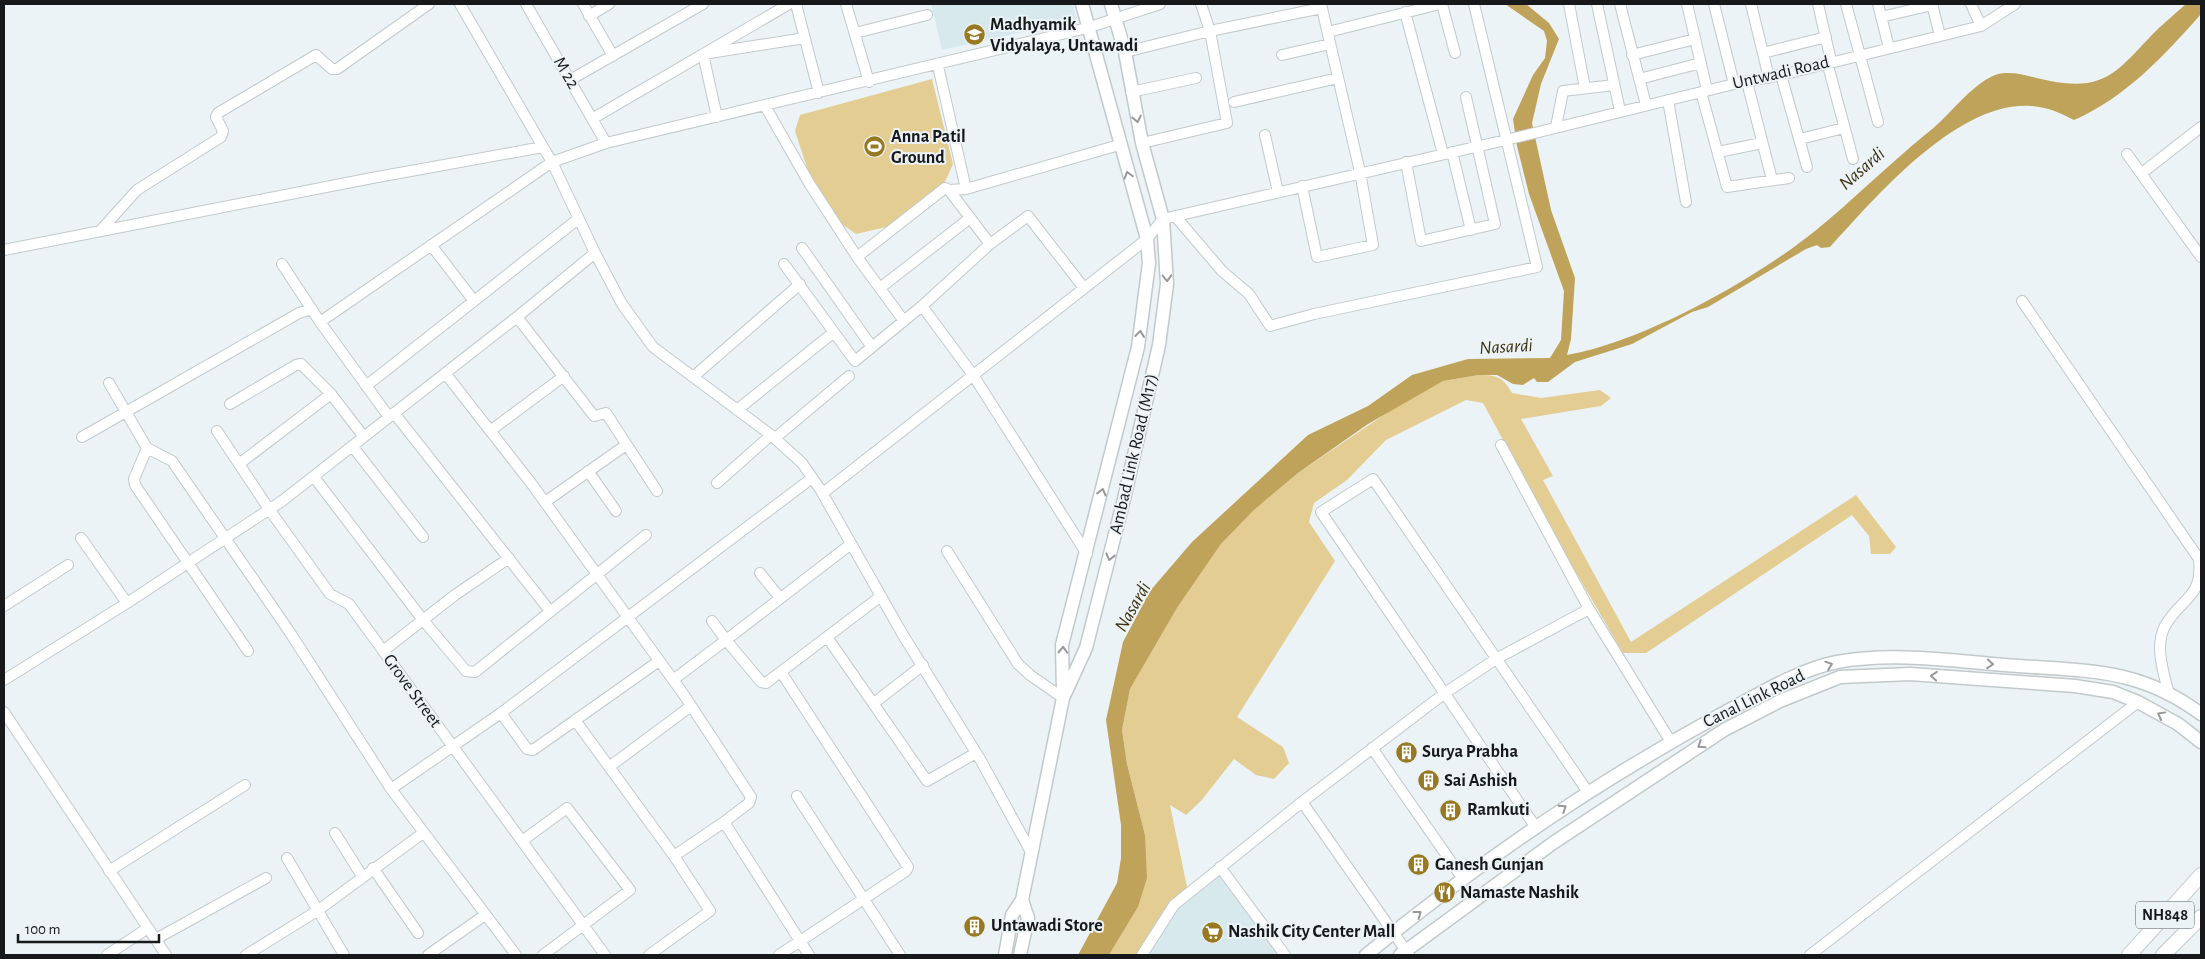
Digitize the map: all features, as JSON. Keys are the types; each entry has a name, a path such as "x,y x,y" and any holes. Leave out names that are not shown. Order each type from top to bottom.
{"highway":[{"name":"NH848","path":"2129,955 2201,875"},
{"path":"2163,955 2201,917"}],"main road":[{"path":"1063,698 1062,645 1087,554 1138,347 1149,263 1147,239 1119,145 1082,4"},
{"name":"Ambad Link Road (M17)","path":"1004,955 1012,915 1022,900 1063,698 1086,648 1124,499 1159,346 1167,284 1169,217 1142,144 1125,52 1111,4"},
{"name":"Canal Link Road","path":"1366,955 1463,879 1535,826 1588,792 1671,742 1782,682 1836,662 1893,658 2105,672 2150,684 2201,714"},
{"name":"Canal Link Road","path":"1405,954 1553,843 1724,730 1780,701 1840,677 1910,674 2075,686 2113,692 2138,702 2178,724 2201,742"},
{"name":"Ambad Link Road (M17)","path":"1020,955 1028,918 1022,900"}],"street":[{"path":"100,231 137,190 221,137 223,131 216,117 218,113 316,55 332,70 337,69 429,4"},
{"path":"460,4 552,162 578,219 622,304 653,347 773,437 802,463 823,494 881,596 976,753 1032,852"},
{"name":"M 22","path":"526,4 606,143"},
{"path":"583,4 613,56"},
{"path":"589,16 609,4"},
{"path":"796,4 819,93"},
{"path":"846,4 869,82"},
{"path":"320,322 552,162 606,143 938,66 1088,28 1115,17 1160,4"},
{"path":"1142,144 1227,123 1210,31 1201,4"},
{"path":"1328,32 1441,4 1455,53"},
{"path":"823,494 1147,239 1169,217 1222,271 1249,294 1270,326 1314,314 1537,267 1508,139 1474,4"},
{"path":"1569,4 1585,88"},
{"path":"1597,4 1620,112"},
{"path":"1620,4 1646,105"},
{"path":"1687,4 1704,91 1727,188 1789,178"},
{"path":"1714,4 1734,84"},
{"path":"1750,4 1769,78"},
{"path":"1818,4 1826,36 1829,62 1853,159"},
{"path":"1846,4 1878,122"},
{"path":"1878,4 1889,48"},
{"path":"1881,17 1932,4 1940,36"},
{"path":"1971,4 1981,26"},
{"name":"Untwadi Road","path":"1169,217 1508,139 1734,84 1769,78 1981,26 2015,4"},
{"path":"570,80 697,5"},
{"path":"592,119 783,5"},
{"path":"1125,52 1322,6 1360,172 1373,245 1317,258 1302,186"},
{"path":"1405,12 1471,230"},
{"path":"855,34 927,15"},
{"path":"1763,53 1826,36"},
{"path":"703,54 805,38"},
{"path":"1632,55 1695,39"},
{"path":"1282,55 1330,44"},
{"path":"703,54 717,117"},
{"path":"1639,79 1700,63"},
{"path":"938,66 966,189"},
{"path":"1781,75 1807,166"},
{"path":"1131,92 1196,78"},
{"path":"1234,102 1338,78"},
{"path":"1747,82 1772,180"},
{"path":"1556,127 1563,91 1614,85"},
{"path":"1406,162 1421,241 1495,224 1466,97"},
{"path":"1668,100 1686,202"},
{"path":"765,106 809,183 857,257 904,321"},
{"path":"2142,173 2201,127"},
{"path":"1800,139 1844,128"},
{"path":"1264,135 1278,192"},
{"path":"1718,152 1762,143"},
{"path":"857,257 945,188 949,190 966,189 1119,145"},
{"path":"4,250 372,178 543,147"},
{"path":"2127,154 2201,257"},
{"path":"949,190 990,244"},
{"path":"784,264 855,361 922,306 990,244 1028,216 1084,288"},
{"path":"880,288 970,218"},
{"path":"366,386 578,219"},
{"path":"431,245 474,301"},
{"path":"802,248 872,347"},
{"path":"4,680 127,603 269,510 353,447 595,253"},
{"path":"282,264 320,322 366,386 509,558 550,611"},
{"path":"692,378 800,284"},
{"path":"2022,301 2199,560 2201,577 2195,591 2165,626 2159,657 2169,695"},
{"path":"922,306 973,375 1087,554"},
{"path":"82,437 299,313 312,309"},
{"path":"517,317 594,416 606,414 657,491"},
{"path":"738,410 834,332"},
{"path":"230,404 296,365 302,364 331,394 364,437"},
{"path":"445,373 544,502 660,661 751,797 750,803 674,856"},
{"path":"490,431 564,376"},
{"path":"717,483 849,376"},
{"path":"109,383 147,448 172,461 289,631 391,789 516,955"},
{"path":"239,464 331,394"},
{"name":"Grove Street","path":"217,431 269,510 330,594 349,604 605,955"},
{"path":"544,502 626,445"},
{"path":"1501,445 1589,609 1671,742"},
{"path":"353,447 423,537"},
{"path":"147,448 134,479 135,485 248,651"},
{"path":"588,471 616,511"},
{"path":"314,477 423,620 466,671 470,673 475,672 646,535"},
{"path":"391,789 452,745 501,713 812,478"},
{"path":"1535,826 1321,512 1373,479 1588,792"},
{"path":"82,538 127,603"},
{"path":"673,680 851,544"},
{"path":"948,550 1018,664 1030,675 1063,698"},
{"path":"383,651 509,558"},
{"path":"4,606 68,565"},
{"path":"760,573 780,598"},
{"path":"712,621 761,682 766,683 881,596"},
{"path":"1142,955 1174,904 1302,802 1444,693 1496,658 1589,609"},
{"path":"827,637 927,781 976,753"},
{"path":"501,713 530,751 660,661"},
{"path":"874,703 923,665"},
{"path":"779,955 906,871 908,867 782,672"},
{"path":"1810,955 2138,702"},
{"path":"609,767 691,706"},
{"path":"4,712 166,955"},
{"path":"575,720 674,856 710,911 649,955"},
{"path":"1372,748 1463,879"},
{"path":"109,871 245,785"},
{"path":"797,796 900,955"},
{"path":"1302,802 1394,932 1405,954"},
{"path":"522,841 567,808 630,890 543,955"},
{"path":"724,822 809,955"},
{"path":"335,833 362,876"},
{"path":"246,955 318,911 362,876 423,833"},
{"path":"287,858 344,955"},
{"path":"1220,867 1285,955"},
{"path":"373,868 418,932"},
{"path":"156,939 266,878"},
{"path":"428,955 485,915"},
{"path":"107,955 148,928"}],"shaded area":[{"name":"Madhyamik Vidyalaya, Untawadi","path":"931,4 1073,4 1077,20 942,50"},
{"path":"1505,4 1526,4 1549,23 1559,39 1541,84 1532,123 1551,210 1575,278 1571,339 1567,355 1597,348 1663,323 1730,288 1761,269 1815,231 1934,127 1977,86 1995,75 2008,73 2068,83 2096,81 2117,69 2186,4 2201,4 2201,14 2143,74 2127,88 2093,111 2074,120 2053,111 2031,106 2003,109 1975,119 1947,135 1894,179 1830,247 1821,248 1817,245 1806,249 1708,307 1692,312 1632,344 1575,362 1548,382 1537,382 1534,378 1523,385 1513,384 1497,375 1479,375 1443,381 1368,424 1298,473 1254,510 1221,544 1177,608 1130,689 1122,730 1127,764 1145,835 1147,878 1138,907 1109,955 1078,955 1117,883 1121,858 1121,825 1106,720 1123,642 1150,591 1192,542 1308,435 1368,406 1412,375 1468,359 1550,358 1561,340 1564,291 1529,194 1517,146 1513,119 1533,75 1545,58 1547,41 1544,31"},
{"name":"Anna Patil Ground","path":"932,79 953,164 944,184 895,225 856,234 826,213 810,177 795,131 800,115"},
{"path":"1479,375 1499,378 1506,383 1512,393 1541,398 1600,390 1611,398 1601,406 1521,419 1553,476 1543,480 1631,642 1856,495 1896,547 1890,554 1871,554 1869,536 1852,515 1646,653 1623,653 1560,545 1483,403 1466,400 1386,440 1347,480 1314,503 1309,522 1335,561 1237,717 1283,747 1289,763 1274,779 1256,775 1234,759 1201,801 1186,815 1170,805 1187,887 1165,913 1136,955 1109,955 1138,907 1145,835 1127,764 1122,730 1130,689 1177,608 1221,544 1254,510 1298,473 1403,402 1443,381"},
{"name":"Nashik City Center Mall","path":"1220,871 1279,955 1148,955 1175,909"}],"place":[{"name":"Madhyamik Vidyalaya, Untawadi","path":"974,35"},
{"name":"Anna Patil Ground","path":"875,147"},
{"name":"Surya Prabha","path":"1406,752"},
{"name":"Sai Ashish","path":"1428,781"},
{"name":"Ramkuti","path":"1451,810"},
{"name":"Ganesh Gunjan","path":"1419,865"},
{"name":"Namaste Nashik","path":"1444,893"},
{"name":"Untawadi Store","path":"975,926"},
{"name":"Nashik City Center Mall","path":"1212,932"}],"water label":[{"name":"Nasardi","path":"1862,169"},
{"name":"Nasardi","path":"1506,347"},
{"name":"Nasardi","path":"1133,607"}]}
